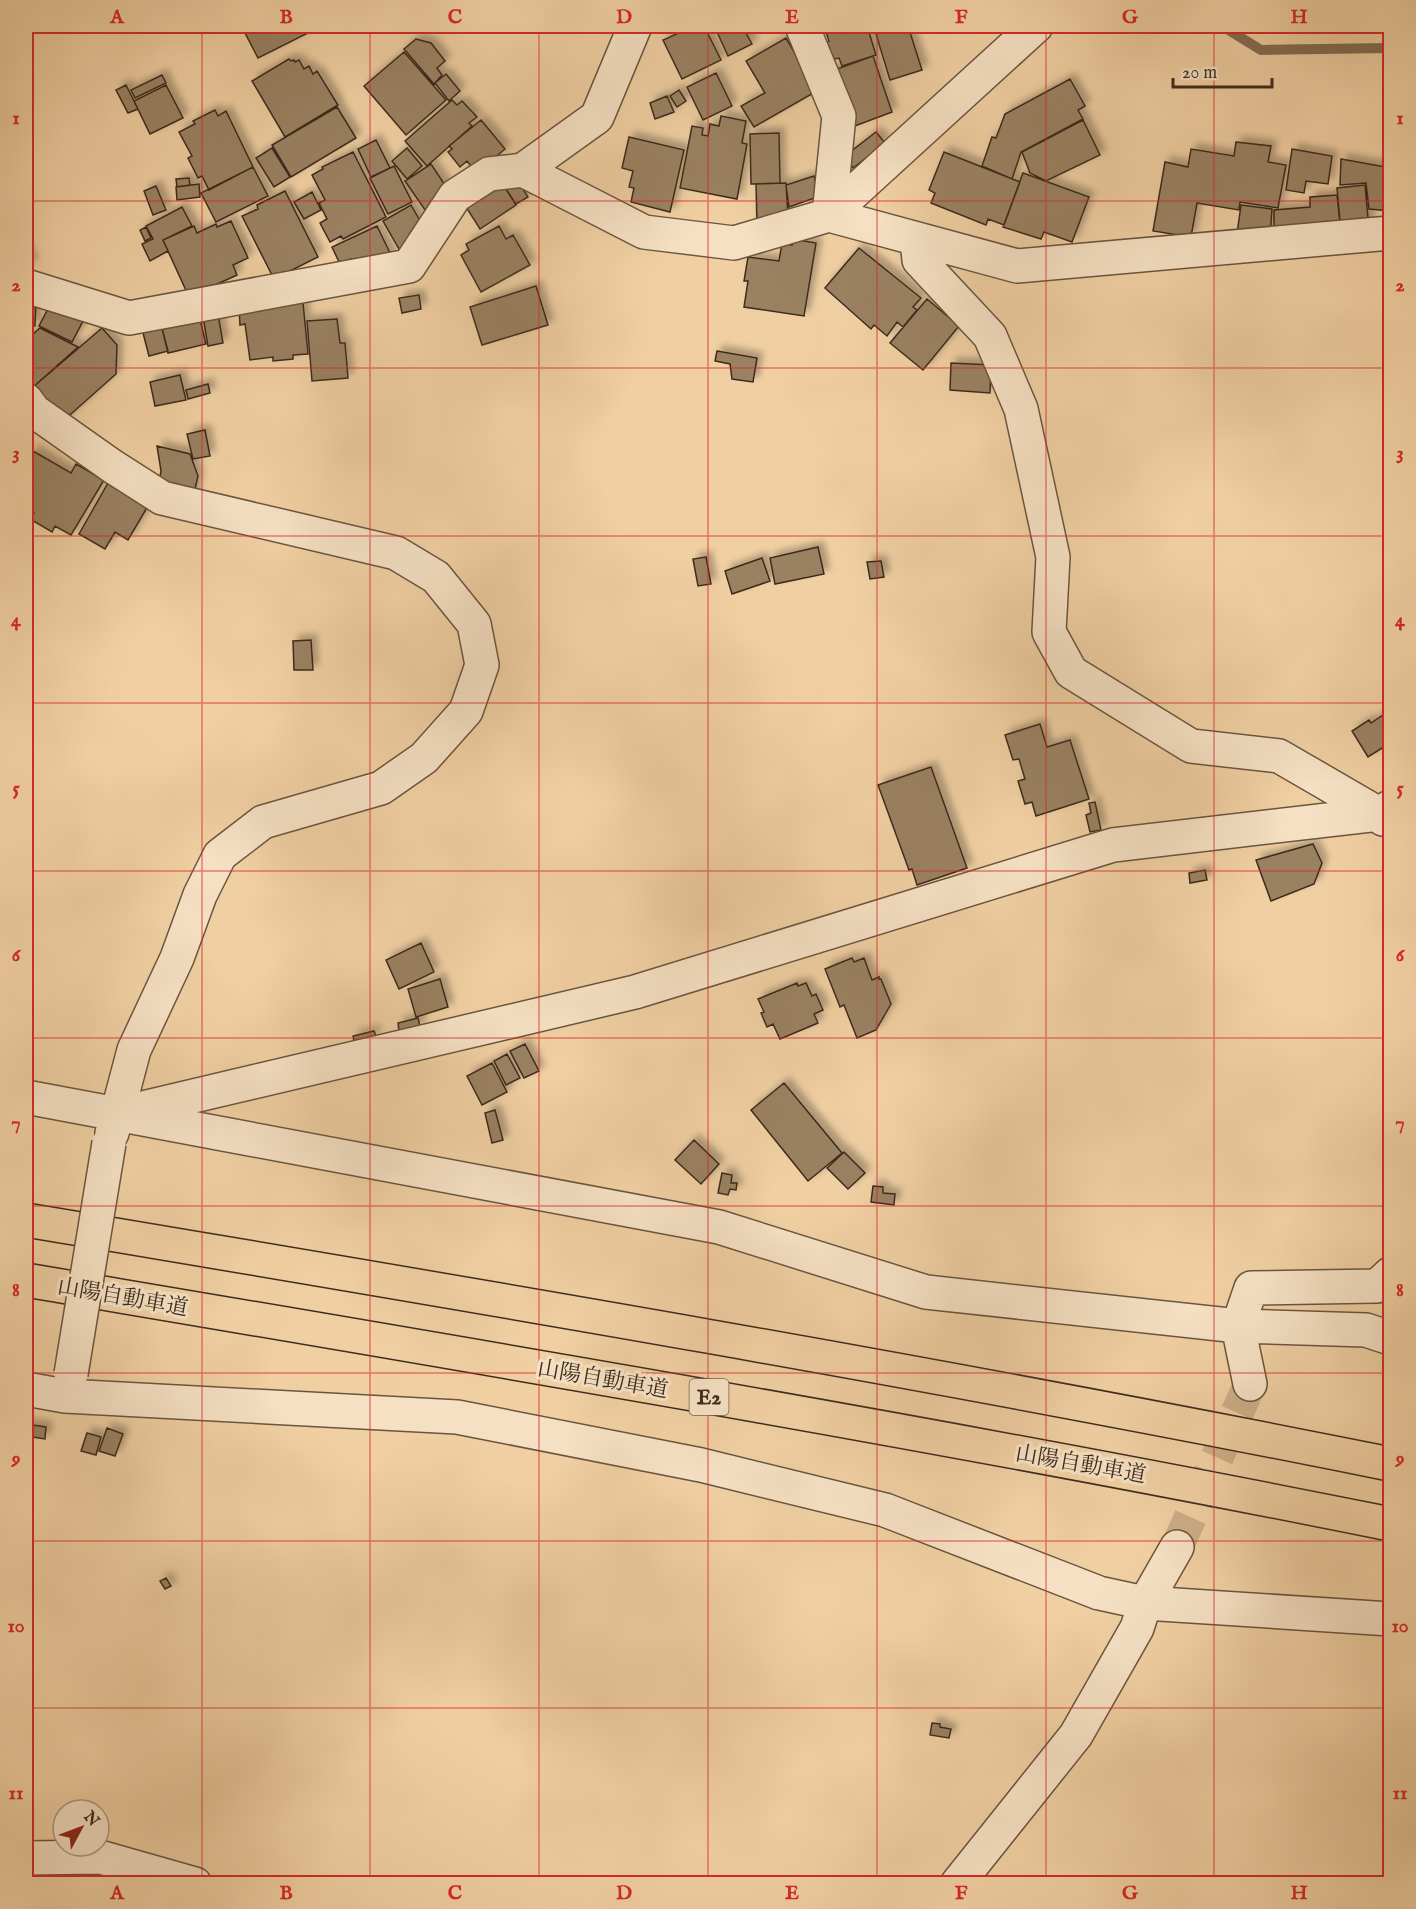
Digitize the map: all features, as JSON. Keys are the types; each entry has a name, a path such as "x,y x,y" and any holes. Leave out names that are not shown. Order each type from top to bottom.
{"highway":[{"path":"26,1220 629,1321 1159,1418 1390,1464"},
{"name":"山陽自動車道","path":"26,1280 616,1380 1136,1473 1390,1524"}],"street":[{"path":"26,286 129,318 409,266 455,196 489,174 523,170 597,117 635,26"},
{"path":"802,26 839,116 829,215"},
{"path":"523,170 644,232 734,243 829,215 1036,26"},
{"path":"829,215 1017,266 1390,233"},
{"path":"917,239 919,260 990,336 1021,409 1053,557 1049,632 1071,672 1191,746 1279,756 1387,816"},
{"path":"26,400 34,411 162,498 396,552 436,577 474,624 482,666 466,711 423,758 381,788 263,822 220,855 200,895 177,958 134,1050 113,1128 68,1385"},
{"path":"113,1128 636,992 1113,845 1387,816"},
{"path":"26,1097 113,1128 719,1227 926,1292 1238,1326 1366,1330 1390,1338"},
{"path":"1250,1384 1238,1326 1251,1288 1377,1286 1390,1274"},
{"path":"26,1389 68,1385 457,1417 701,1464 885,1510 1099,1593 1145,1603 1390,1619"},
{"path":"957,1884 1076,1735 1137,1628 1145,1603 1178,1547"},
{"path":"26,1858 100,1857 195,1884"}],"shaded area":[{"path":"26,1880 68,1881 71,1883 26,1883"}],"building":[{"path":"250,26 312,26 314,30 258,58 243,29"},
{"path":"694,26 704,26 721,60 682,79 663,40"},
{"path":"731,26 742,26 752,44 728,56 717,32"},
{"path":"824,26 867,26 876,55 842,66 839,58 830,60 825,43 829,41"},
{"path":"908,26 922,70 890,80 876,34"},
{"path":"786,38 817,91 754,127 741,106 765,93 746,61"},
{"path":"416,39 431,43 445,61 437,68 442,75 434,84 404,49"},
{"path":"404,52 446,100 406,135 364,86"},
{"path":"873,56 892,112 852,127 829,72"},
{"path":"289,59 295,62 299,60 304,69 309,66 313,74 317,71 338,105 285,137 252,81"},
{"path":"716,73 732,106 703,120 687,87"},
{"path":"446,74 460,91 449,101 435,83"},
{"path":"162,75 166,83 135,98 131,90"},
{"path":"1070,79 1085,106 1078,110 1083,119 1021,152 1012,179 982,166 992,137 996,138 1005,114"},
{"path":"126,85 138,109 128,113 116,90"},
{"path":"166,85 183,118 150,134 134,101"},
{"path":"679,90 686,101 677,107 670,96"},
{"path":"667,96 674,112 655,119 650,103"},
{"path":"452,100 457,105 462,101 477,117 469,123 472,126 427,166 405,141"},
{"path":"337,107 356,138 291,177 272,145"},
{"path":"215,110 218,116 226,111 253,167 209,190 202,176 198,178 188,158 192,156 179,132 195,124 193,121"},
{"path":"721,116 746,121 742,143 747,144 737,199 680,188 692,126 703,128 702,135 708,136 710,124 719,126"},
{"path":"481,120 505,149 486,165 473,169 467,161 460,167 448,152 452,149 449,146"},
{"path":"1083,120 1100,155 1046,181 1030,173 1022,152"},
{"path":"876,132 885,143 853,168 845,156"},
{"path":"779,133 780,183 751,184 750,134"},
{"path":"629,137 684,150 670,212 631,202 634,188 629,187 633,171 622,168"},
{"path":"376,140 390,168 371,177 358,149"},
{"path":"1236,142 1271,146 1268,162 1286,165 1278,208 1240,202 1239,210 1197,203 1191,237 1153,231 1165,162 1188,167 1191,149 1234,156"},
{"path":"272,148 290,177 274,187 256,158"},
{"path":"407,148 422,166 407,179 392,161"},
{"path":"1292,149 1332,156 1328,184 1306,181 1304,193 1286,190"},
{"path":"353,152 386,217 343,239 341,236 330,242 320,223 327,219 319,203 325,200 312,175 323,169 322,167"},
{"path":"944,152 1020,182 1004,225 988,219 986,225 931,203 935,193 929,190"},
{"path":"1341,159 1386,167 1384,181 1390,179 1390,211 1369,209 1366,183 1340,185"},
{"path":"431,164 449,191 425,210 405,181"},
{"path":"394,166 412,202 388,214 370,178"},
{"path":"253,167 268,196 216,222 201,193"},
{"path":"1023,173 1089,197 1072,242 1044,232 1041,239 1003,227"},
{"path":"814,176 820,196 789,207 786,185"},
{"path":"189,178 190,185 177,187 176,179"},
{"path":"502,183 516,205 480,229 466,207"},
{"path":"786,183 788,218 757,225 756,184"},
{"path":"199,184 200,197 177,200 176,187"},
{"path":"1365,185 1369,229 1341,232 1337,188"},
{"path":"156,186 166,210 153,215 144,191"},
{"path":"504,186 521,186 528,197 516,204"},
{"path":"285,191 318,257 274,279 242,216 258,209 257,205"},
{"path":"312,192 321,210 304,219 294,202"},
{"path":"1337,195 1341,233 1274,237 1274,210 1310,207 1310,197"},
{"path":"411,205 427,233 399,249 383,221"},
{"path":"1241,205 1272,209 1270,238 1237,234"},
{"path":"182,207 192,226 163,240 168,251 150,261 142,244 153,239 146,226"},
{"path":"231,221 248,258 233,265 237,275 189,297 163,240 194,226 197,233 216,224 217,227"},
{"path":"377,226 392,257 355,268 351,259 340,264 332,247"},
{"path":"499,226 506,239 513,235 530,265 481,292 461,255 469,250 466,244"},
{"path":"146,227 151,238 145,241 140,230"},
{"path":"793,239 816,243 804,316 744,307 748,281 744,281 748,257 779,261 782,243 792,245"},
{"path":"859,248 921,298 913,307 917,310 903,327 897,322 887,336 874,325 871,329 825,288"},
{"path":"26,249 32,264 26,267"},
{"path":"536,286 548,325 482,345 470,307"},
{"path":"419,295 421,309 402,313 399,298"},
{"path":"927,299 959,326 923,370 890,343"},
{"path":"26,300 36,300 35,326 26,325"},
{"path":"303,303 308,354 293,355 293,359 273,361 273,357 250,360 245,324 240,325 239,308"},
{"path":"50,305 83,321 72,342 39,326"},
{"path":"218,314 223,343 208,346 203,316"},
{"path":"199,315 206,344 168,353 161,324"},
{"path":"337,319 340,343 345,343 348,378 312,381 307,321"},
{"path":"161,324 168,351 149,356 142,329"},
{"path":"40,328 78,347 32,388 26,381 26,340"},
{"path":"102,328 117,345 116,374 62,422 32,388"},
{"path":"717,351 757,358 753,382 732,379 730,364 715,361"},
{"path":"951,363 991,365 990,393 950,390"},
{"path":"180,375 186,400 155,406 150,382"},
{"path":"208,384 210,393 188,399 186,390"},
{"path":"205,430 210,456 193,459 187,434"},
{"path":"157,446 190,454 198,476 193,498 158,488 161,471"},
{"path":"33,451 71,473 76,464 104,480 71,535 55,526 52,532 30,519 34,513 26,508 26,464"},
{"path":"108,483 148,506 128,540 115,532 105,549 79,534"},
{"path":"818,547 824,574 775,584 770,558"},
{"path":"706,557 711,584 698,586 693,559"},
{"path":"762,558 770,581 732,594 725,571"},
{"path":"881,561 884,577 870,579 867,562"},
{"path":"311,640 313,670 294,670 293,641"},
{"path":"1383,715 1390,726 1390,743 1368,757 1352,731 1369,720 1371,723"},
{"path":"1040,724 1047,747 1070,740 1089,799 1036,816 1032,802 1025,804 1018,781 1025,779 1019,759 1013,760 1005,735"},
{"path":"931,767 967,868 917,885 912,869 909,870 878,785"},
{"path":"1095,802 1101,830 1090,832 1086,815 1091,813 1089,803"},
{"path":"1313,844 1322,863 1314,884 1271,901 1256,860"},
{"path":"1205,870 1207,880 1190,883 1189,873"},
{"path":"421,943 434,972 399,989 386,960"},
{"path":"852,958 854,962 864,958 872,980 879,977 881,979 891,1004 876,1030 857,1038 844,1005 840,1007 825,969"},
{"path":"440,979 448,1007 416,1017 408,989"},
{"path":"797,983 798,986 806,983 812,996 816,994 823,1010 814,1014 818,1023 780,1039 773,1024 767,1027 758,999"},
{"path":"418,1018 420,1026 399,1031 398,1023"},
{"path":"374,1031 376,1036 354,1041 353,1036"},
{"path":"525,1044 539,1071 524,1078 510,1051"},
{"path":"507,1054 520,1078 506,1085 494,1061"},
{"path":"492,1063 507,1092 482,1105 467,1076"},
{"path":"784,1083 842,1153 808,1181 751,1110"},
{"path":"495,1110 503,1140 492,1143 485,1113"},
{"path":"694,1140 719,1164 701,1184 675,1160"},
{"path":"844,1152 865,1173 848,1189 827,1168"},
{"path":"722,1173 732,1175 731,1183 737,1183 736,1190 730,1189 728,1195 718,1193"},
{"path":"873,1186 883,1187 883,1193 895,1194 894,1205 871,1202"},
{"path":"26,1424 46,1427 45,1439 26,1436"},
{"path":"107,1428 123,1434 115,1456 99,1451"},
{"path":"87,1433 101,1437 96,1455 81,1451"},
{"path":"166,1578 171,1586 165,1589 160,1581"},
{"path":"932,1723 951,1729 949,1738 930,1735"}],"waterway":[{"path":"1222,26 1261,50 1390,48"}],"tunnel":[{"path":"1177,1547 1250,1384"}]}
